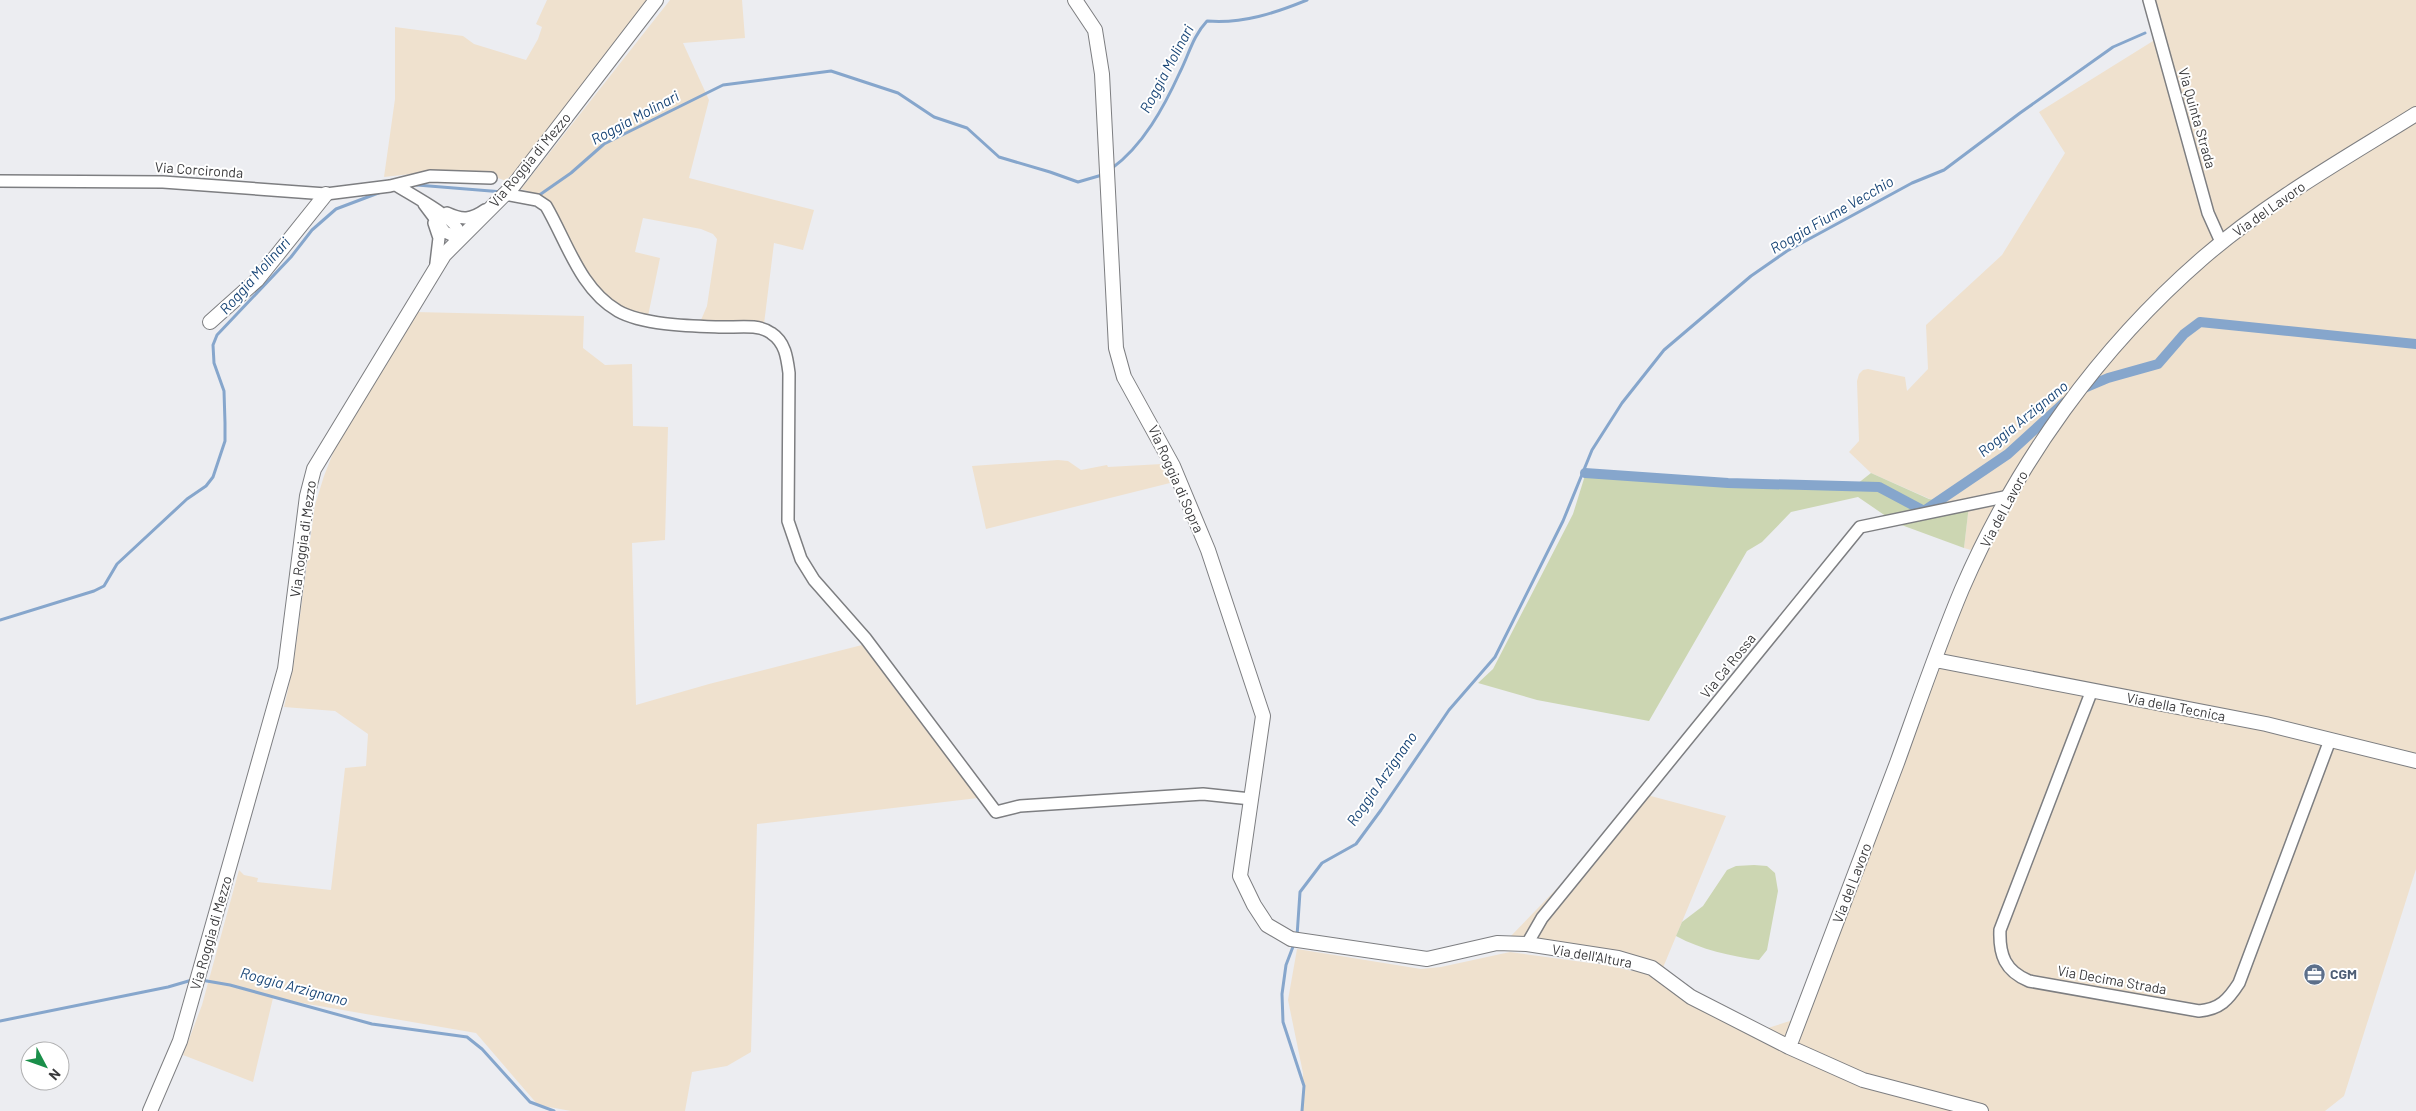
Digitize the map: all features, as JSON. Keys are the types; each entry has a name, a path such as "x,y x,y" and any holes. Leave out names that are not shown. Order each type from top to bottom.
{"street":[{"name":"Via Roggia di Mezzo","path":"150,1111 180,1041 285,669 307,496 314,469 444,255 504,195 656,0"},
{"name":"Via Roggia di Sopra","path":"1075,0 1095,30 1102,74 1116,348 1124,376 1173,466 1208,550 1263,716 1240,876 1254,905 1267,925"},
{"name":"Via Quinta Strada","path":"2149,0 2208,212 2221,242"},
{"name":"Via del Lavoro","path":"1789,1046 1963,588 2009,496 2037,447 2071,398 2118,341 2164,294 2221,242 2272,204 2416,114"},
{"name":"Via Corcironda","path":"0,182 163,182 326,194 396,185 430,176 491,178"},
{"path":"396,185 424,204 458,219 468,219 504,195 537,200 546,206 584,278 606,303 619,312 633,318 662,322 758,328 770,332 778,338 786,352 789,373 788,521 801,559 814,580 866,639 996,812 1020,806 1203,794 1251,798"},
{"path":"210,322 257,280 326,194"},
{"path":"424,204 445,232 460,239"},
{"path":"424,204 436,226 439,238 439,252 434,271"},
{"name":"Via Ca' Rossa","path":"1527,944 1542,918 1860,528 2009,496"},
{"name":"Via della Tecnica","path":"1935,660 2266,724 2416,761"},
{"name":"Via Decima Strada","path":"2092,690 2000,930 2000,947 2006,963 2016,975 2029,981 2200,1011 2213,1010 2230,997 2239,983 2330,740"},
{"name":"Via dell'Altura","path":"1267,925 1291,939 1427,959 1497,942 1527,944 1618,958 1652,968 1691,997 1789,1046 1875,1085 1981,1111"}],"shaded area":[{"path":"547,0 649,0 534,146 538,149 518,174 511,175 506,181 490,175 420,173 384,177 395,99 395,27 463,36 474,44 526,60 538,39 542,27 536,24"},
{"path":"670,0 742,0 745,38 683,43 709,100 689,178 814,210 803,250 774,243 764,324 701,320 707,306 717,239 713,234 701,229 643,218 635,252 660,258 648,316 619,307 606,297 592,281 543,196 521,189"},
{"path":"2146,0 2416,0 2416,869 2344,1096 2325,1111 1303,1111 1303,1073 1288,1000 1297,949 1421,969 1441,967 1510,952 1605,965 1632,971 1661,970 1509,938 1647,795 1726,816 1662,970 1700,995 1768,1028 1796,1019 1956,603 1971,550 1964,548 1969,505 1930,499 1871,473 1849,452 1859,441 1857,381 1859,374 1863,370 1868,369 1905,377 1907,391 1928,369 1926,325 2002,255 2065,153 2039,112 2153,41"},
{"path":"415,312 584,316 583,348 605,365 632,364 633,426 668,427 665,540 632,543 636,705 709,684 862,645 978,798 757,824 751,1052 727,1066 692,1072 685,1111 571,1111 538,1105 476,1033 273,998 253,1082 183,1055 202,1005 239,870 244,875 258,878 257,882 331,890 345,768 366,766 368,734 335,711 284,707 293,667 315,505 324,476 337,443"},
{"path":"1058,460 1068,461 1081,470 1107,465 1108,467 1162,464 1170,483 986,529 972,466"}],"green space":[{"path":"1587,469 1671,480 1857,484 1871,473 1929,499 1969,505 1964,548 1896,523 1858,497 1791,512 1762,542 1747,551 1649,721 1537,700 1478,683 1493,669 1573,514"},
{"path":"1736,866 1767,866 1775,873 1778,891 1767,950 1759,960 1716,952 1676,936 1682,922 1703,906 1727,870"}],"waterway":[{"name":"Roggia Molinari","path":"1111,169 1133,149 1152,125 1174,85 1195,39 1207,21 1246,19 1307,0"},
{"name":"Roggia Fiume Vecchio","path":"1297,936 1300,892 1322,863 1356,844 1449,710 1495,657 1563,521 1592,450 1622,403 1664,350 1751,276 1787,251 1912,183 1944,170 2113,47 2145,33"},
{"name":"Roggia Molinari","path":"538,196 571,173 604,144 723,85 831,71 898,93 934,117 967,128 999,157 1078,182 1102,175"},
{"name":"Roggia Molinari","path":"417,185 503,192"},
{"name":"Roggia Molinari","path":"0,620 94,591 104,586 117,564 187,499 206,486 213,477 225,441 224,391 214,363 213,345 217,335 291,257 312,230 336,209 381,192"},
{"name":"Roggia Arzignano","path":"2082,389 2108,378 2158,364 2184,334 2200,322 2416,344"},
{"name":"Roggia Arzignano","path":"1585,473 1728,483 1879,487 1924,511 2008,454 2065,402"},
{"name":"Roggia Arzignano","path":"1294,944 1286,965 1282,994 1283,1022 1304,1086 1302,1111"},
{"name":"Roggia Arzignano","path":"0,1021 168,987 192,980"},
{"name":"Roggia Arzignano","path":"201,980 230,985 372,1024 467,1037 482,1049 530,1102 554,1111"}],"place":[{"name":"CGM","path":"2314,974"}]}
